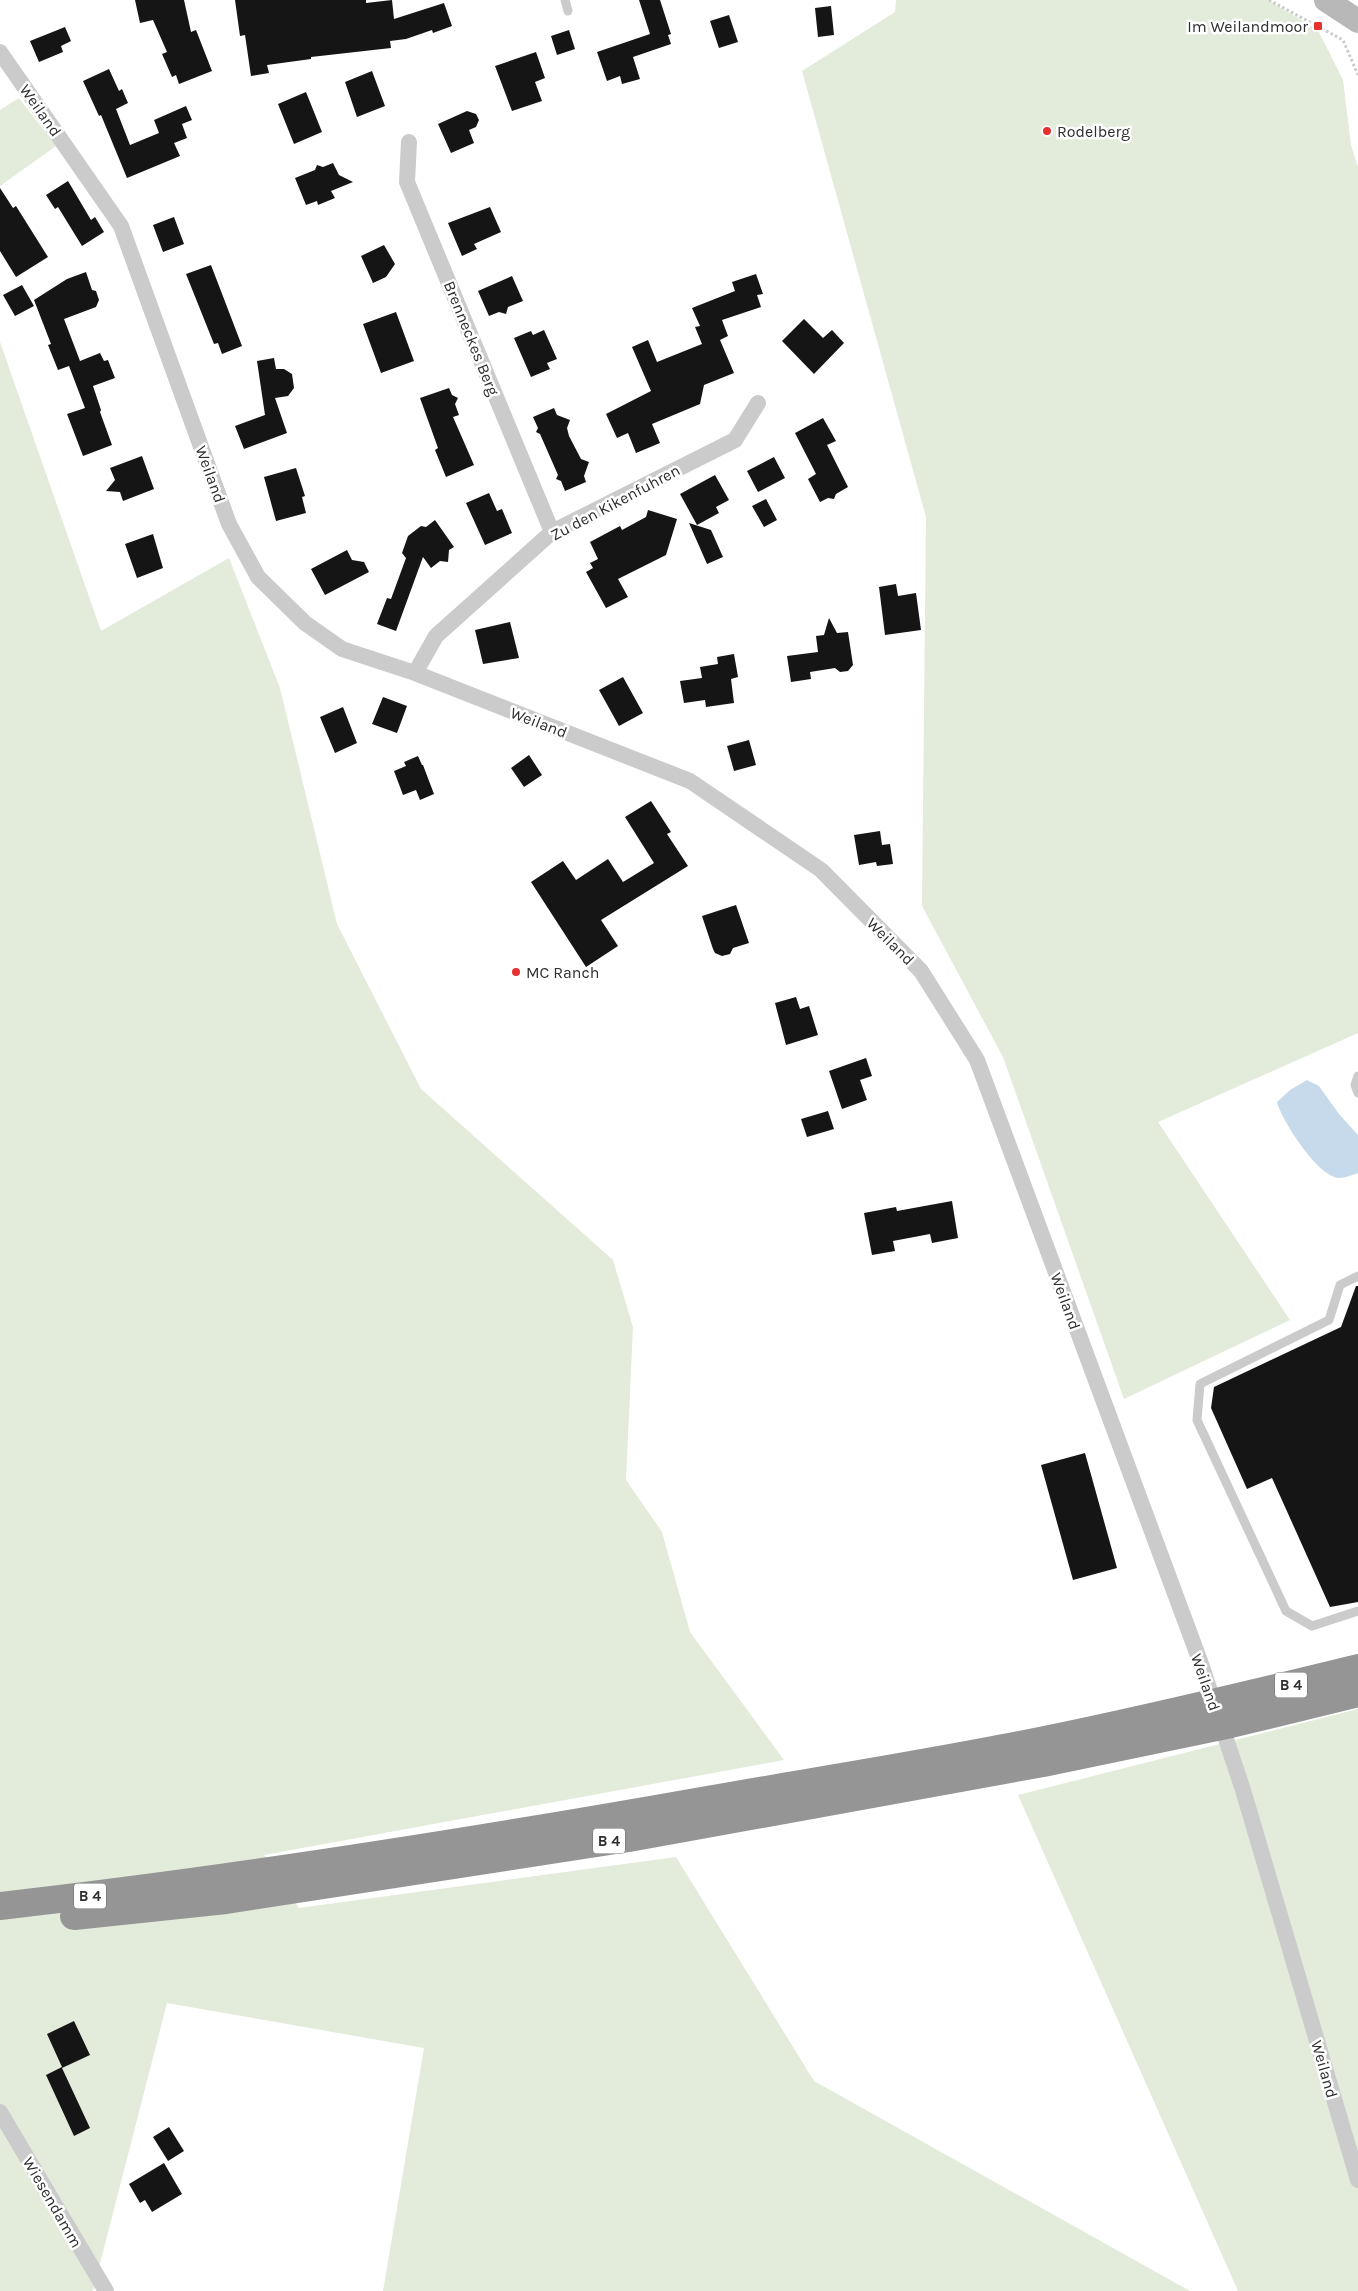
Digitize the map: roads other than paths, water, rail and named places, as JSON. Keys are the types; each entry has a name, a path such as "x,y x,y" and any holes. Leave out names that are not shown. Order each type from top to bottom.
{"highway":[{"name":"B 4","path":"0,1906 224,1879 422,1849 646,1811 1038,1742 1224,1701 1358,1668"},
{"name":"B 4","path":"0,1924 226,1900 629,1838 1044,1763 1231,1724 1358,1693"}],"street":[{"path":"1326,0 1358,21"},
{"name":"Weiland","path":"0,52 121,226 229,524 258,577 305,623 342,649 415,673 690,780 820,870 921,971 977,1060 1200,1661 1243,1790 1358,2180"},
{"name":"Brenneckes Berg","path":"409,142 408,182 552,532"},
{"name":"Zu den Kikenfuhren","path":"415,673 436,636 552,532 735,440 758,403"},
{"name":"Wiesendamm","path":"0,2112 106,2291"}],"lane":[{"path":"565,0 568,11"},
{"path":"1358,1076 1355,1085 1358,1094"},
{"path":"1358,1276 1340,1285 1329,1320 1200,1384 1197,1420 1286,1611 1312,1626 1358,1611"}],"water":[{"path":"1307,1080 1319,1086 1339,1114 1358,1135 1358,1173 1339,1178 1321,1168 1311,1159 1286,1122 1277,1102 1290,1090"}],"place":[{"name":"Im Weilandmoor","path":"1318,26"},
{"name":"Rodelberg","path":"1047,131"},
{"name":"MC Ranch","path":"516,972"}]}
